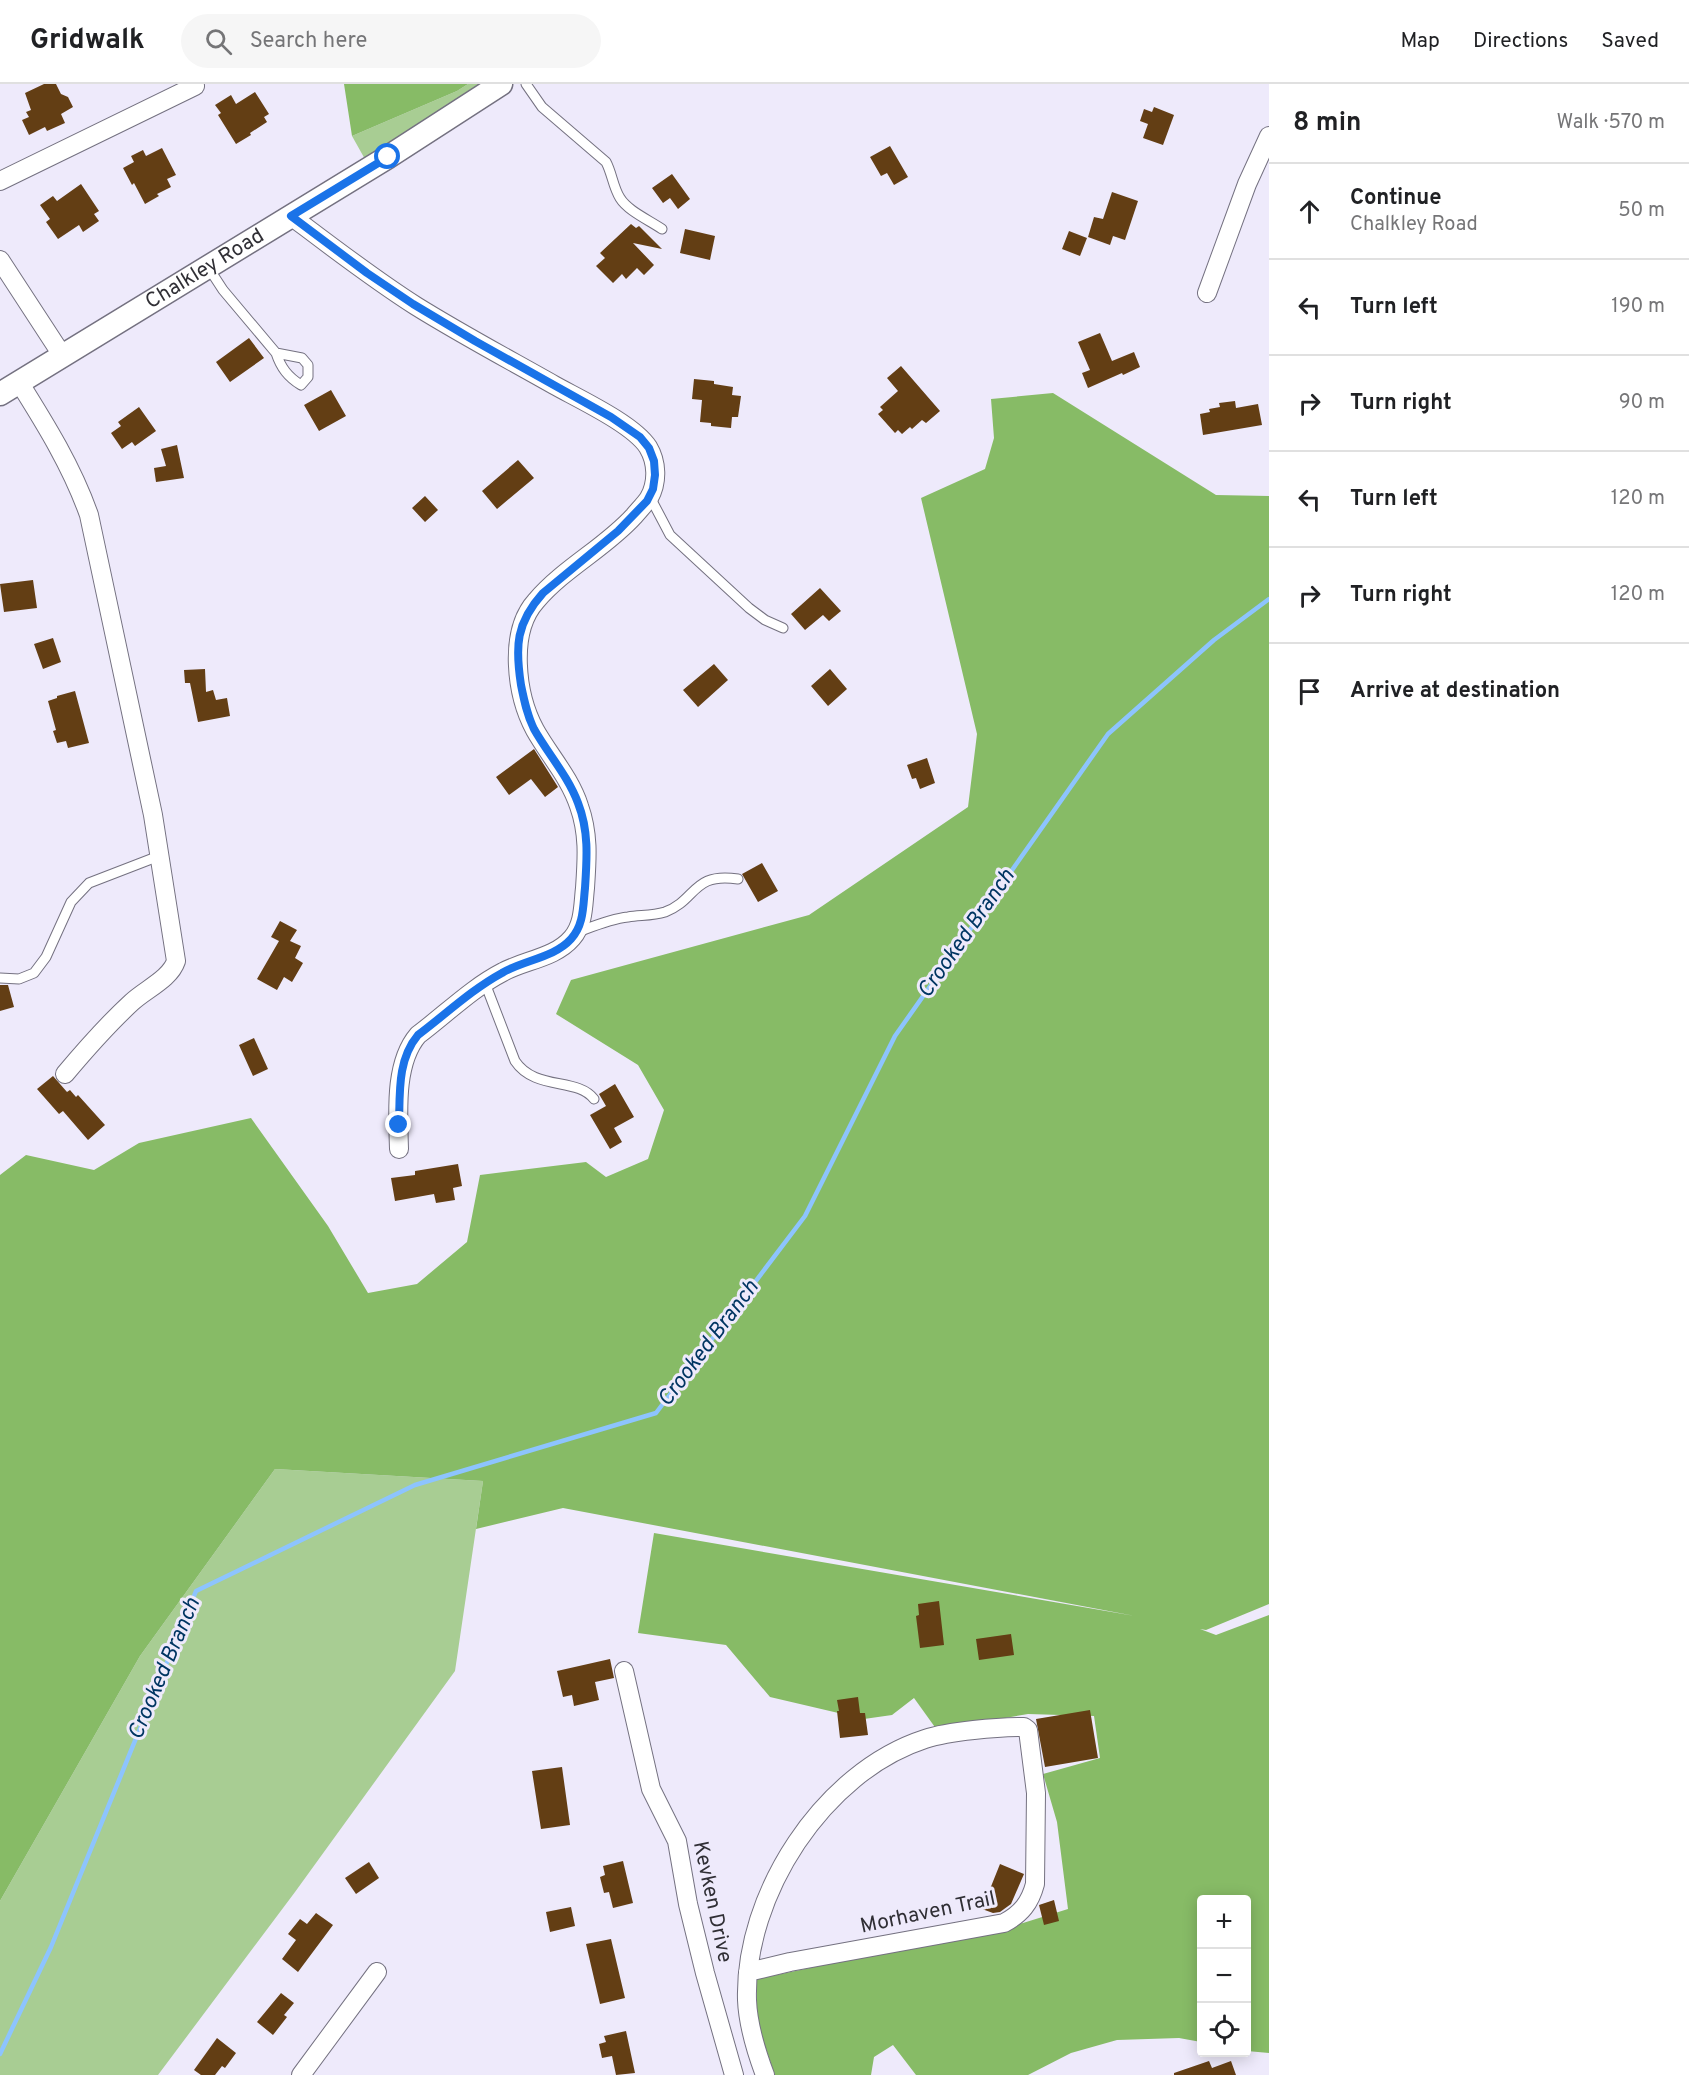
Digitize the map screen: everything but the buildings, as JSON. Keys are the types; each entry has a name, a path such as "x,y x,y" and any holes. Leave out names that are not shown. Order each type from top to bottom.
{"street":[{"name":"Chalkley Road","path":"0,394 388,157 501,84"},
{"path":"0,181 195,86"},
{"path":"1207,293 1247,184 1269,136"},
{"path":"291,216 413,304 611,417 640,437 649,448 654,461 655,475 650,497 618,531 543,593 531,606 522,624 518,641 517,658 525,706 533,727 574,792 586,828 587,863 581,921 576,933 559,950 505,971 485,983 418,1035 410,1045 405,1054 401,1074 399,1149"},
{"path":"0,260 62,356"},
{"path":"19,382 58,446 78,484 89,515 153,815 176,961 173,968 132,1002 90,1044 65,1074"},
{"name":"Kevken Drive","path":"624,1671 651,1789 677,1841 688,1904 702,1962 734,2075"},
{"name":"Morhaven Trail","path":"748,1972 790,1962 1004,1923 1016,1917 1031,1898 1035,1884 1036,1793 1028,1730 1024,1727 1009,1727 927,1738 904,1748 877,1762 852,1780 808,1828 774,1880 759,1916 751,1946 748,1972 749,2021 755,2048 765,2075"},
{"path":"301,2075 377,1972"}],"lane":[{"path":"526,84 542,107 606,162 613,174 621,199 628,207 662,229"},
{"path":"208,267 223,290 276,353"},
{"path":"650,497 670,535 749,608 765,620 783,628"},
{"path":"0,978 19,979 34,973 46,957 71,902 89,883 159,856"},
{"path":"576,933 605,921 667,911 680,903 698,886 712,879 725,877 738,879"},
{"path":"485,983 521,1071 531,1077 585,1091 594,1099"}],"green space":[{"path":"344,84 468,84 457,91 352,136"},
{"path":"468,84 490,84 366,161 352,136 457,91"},
{"path":"1053,393 1216,495 1269,496 1269,1604 1206,1630 1200,1629 1216,1635 1269,1615 1269,2053 1251,2051 1251,1895 1197,1895 1197,2041 1179,2038 1117,2040 1071,2053 1028,2075 916,2075 893,2045 874,2057 871,2075 775,2075 757,2023 757,1979 1023,1923 1068,1909 1057,1822 1043,1774 1100,1758 1094,1716 1028,1714 937,1730 914,1698 892,1715 864,1719 770,1697 726,1645 638,1633 654,1533 1135,1616 563,1508 476,1529 483,1481 275,1469 140,1656 0,1901 0,1175 26,1155 94,1170 139,1143 251,1118 328,1226 368,1293 417,1284 467,1242 480,1175 586,1162 606,1177 648,1159 664,1110 638,1065 556,1014 571,980 809,915 968,807 977,734 921,498 985,469 994,438 991,399"},
{"path":"275,1469 483,1481 455,1671 295,1892 158,2075 0,2075 0,1901 140,1656"}],"waterway":[{"name":"Crooked Branch","path":"0,2054 51,1947 196,1591 415,1485 656,1413 805,1216 895,1036 1108,734 1214,640 1269,599"}],"route":[{"path":"388,157 291,216 413,304 611,417 640,437 649,448 654,461 655,475 650,497 626,524 543,593 531,606 522,624 518,641 517,658 525,706 533,727 574,792 586,828 588,852 581,921 570,941 559,950 505,971 485,983 418,1035 405,1054 401,1074 399,1125"}]}
